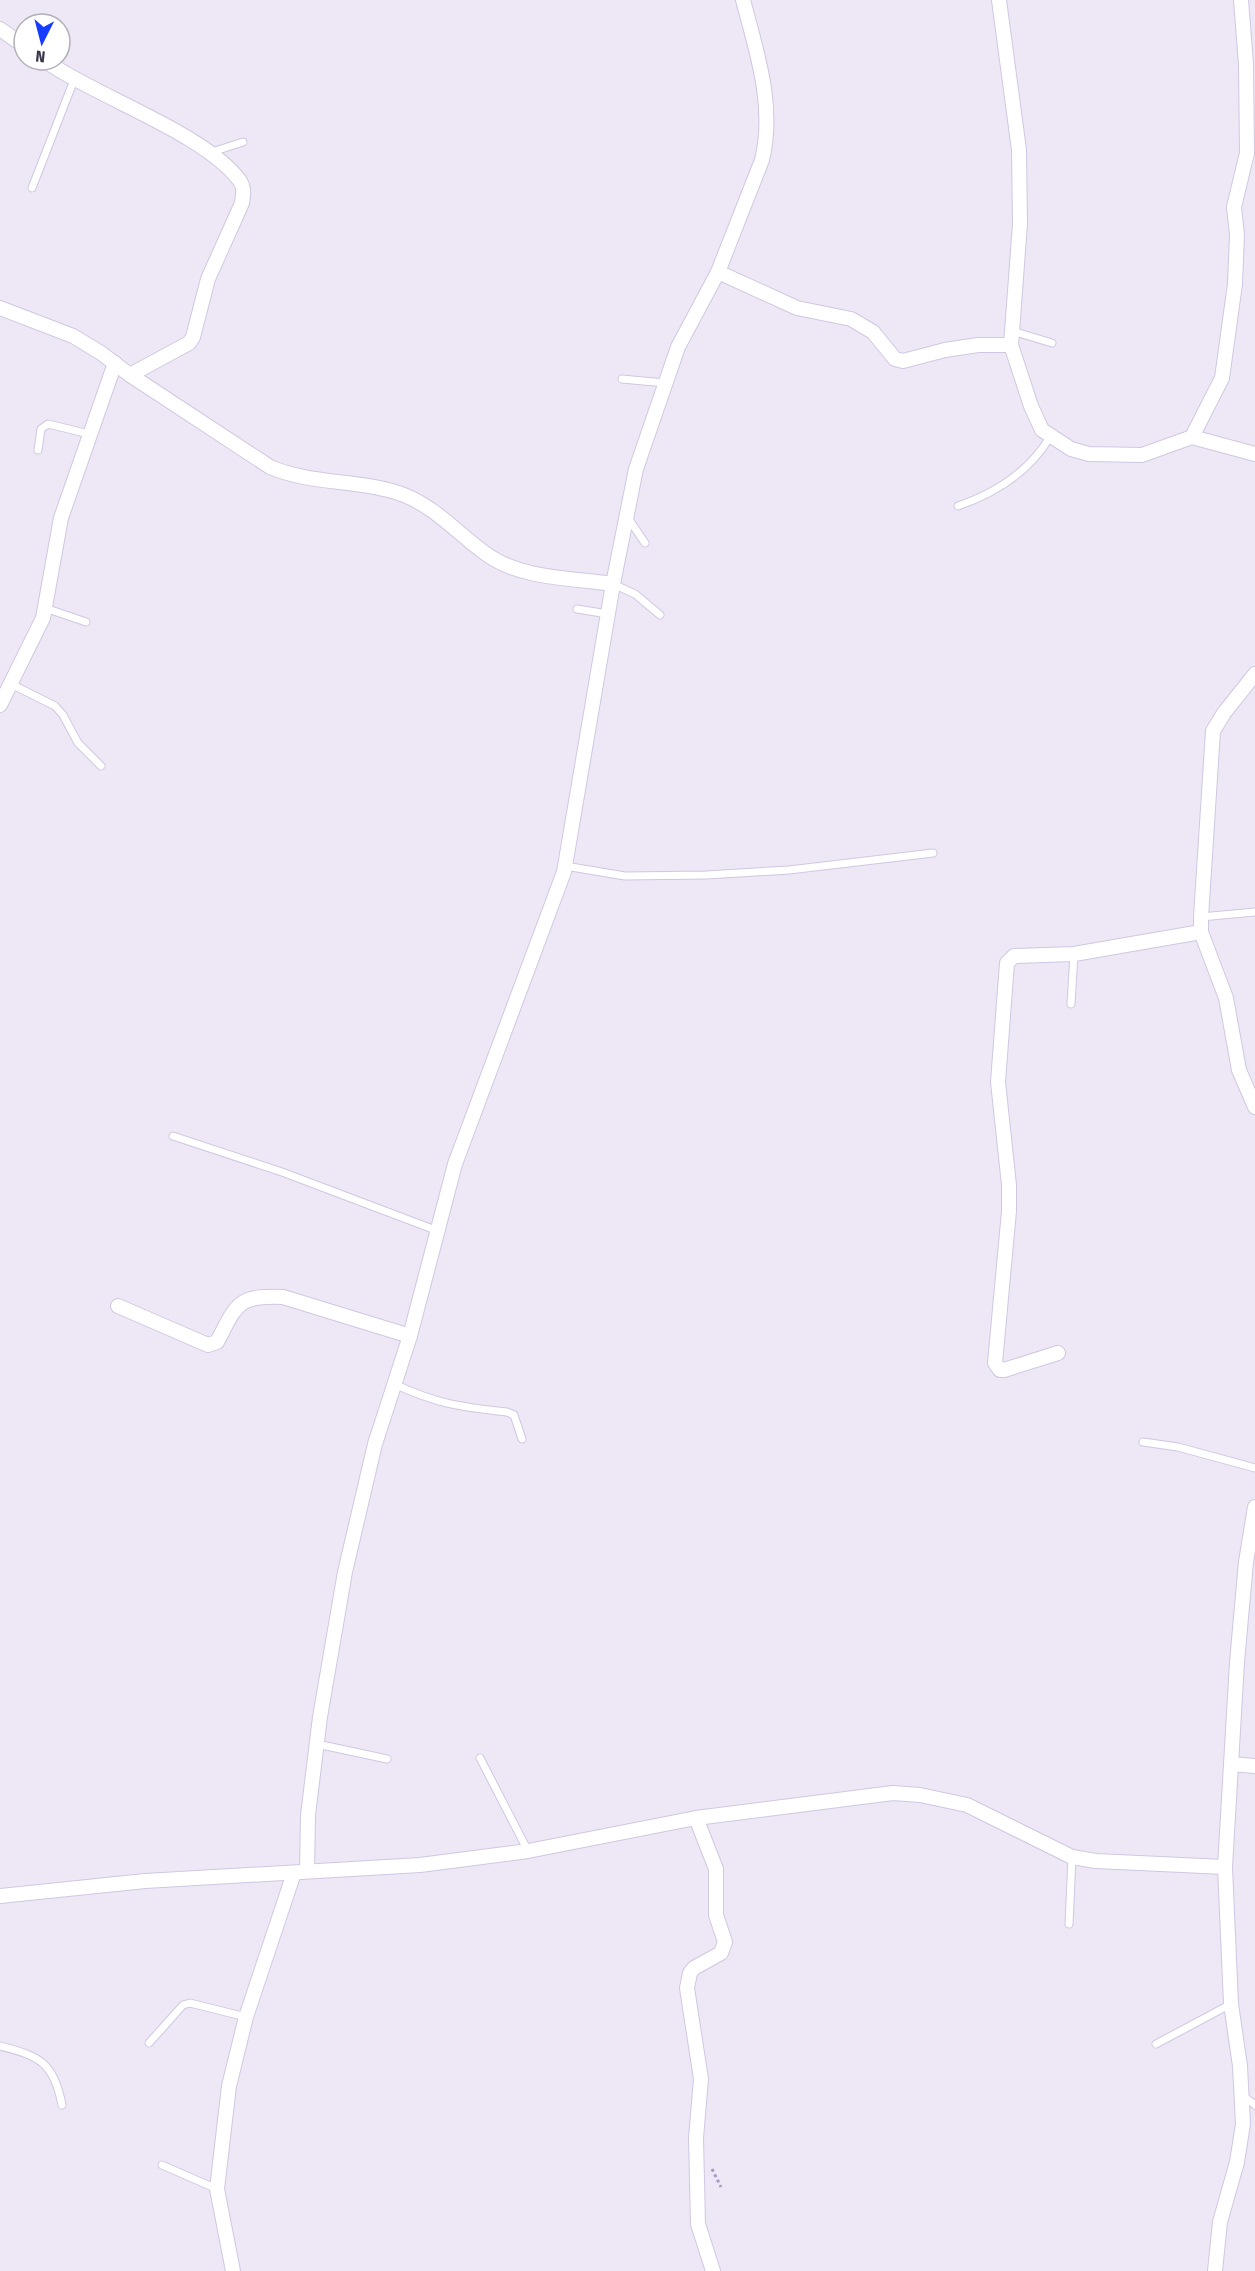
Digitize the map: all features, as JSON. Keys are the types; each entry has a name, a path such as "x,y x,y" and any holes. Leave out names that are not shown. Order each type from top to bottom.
{"street":[{"path":"233,2271 217,2189 229,2086 246,2017 300,1872 317,1744 345,1572 375,1444 410,1336 455,1164 543,934 565,866 613,584 636,469 678,347 718,272 762,160 769,123 767,99 743,0"},
{"path":"999,0 1019,150 1020,224 1012,338 1031,406 1042,430 1071,449 1121,456 1142,455 1192,437 1255,454"},
{"path":"1192,437 1222,378 1235,284 1237,235 1233,207 1247,153 1246,64 1241,0"},
{"path":"62,72 209,153 239,181 244,190 242,203 208,279 193,337 189,343 130,375"},
{"path":"718,272 797,308 851,319 873,332 895,359 903,361 945,350 1012,338"},
{"path":"0,308 73,336 270,467 296,476 401,494 431,510 489,556 516,568 613,584"},
{"path":"0,705 40,625 61,518 115,363"},
{"path":"1255,674 1224,713 1214,731 1200,917 1201,932 1226,998 1239,1070 1255,1107"},
{"path":"1058,1353 1004,1370 1000,1370 995,1363 1009,1211 1009,1185 998,1082 1007,963 1014,956 1074,954 1201,932"},
{"path":"118,1306 208,1345 217,1342 233,1311 240,1303 247,1299 270,1297 283,1297 410,1336"},
{"path":"1215,2271 1220,2222 1240,2148 1242,2095 1231,2004 1225,1867 1246,1562 1255,1507"},
{"path":"1231,1764 1255,1766"},
{"path":"0,1896 145,1881 420,1865 528,1851 696,1818 893,1793 920,1795 967,1805 1072,1857 1096,1861 1225,1867"},
{"path":"696,1818 716,1869 716,1915 725,1942 721,1953 698,1965 690,1973 687,1988 701,2079 696,2138 698,2224 713,2271"}],"lane":[{"path":"32,188 74,80"},
{"path":"209,153 243,142"},
{"path":"1012,338 1052,343"},
{"path":"622,379 665,382"},
{"path":"38,450 41,429 48,424 89,434"},
{"path":"958,506 986,495 1015,476 1040,454 1050,437"},
{"path":"626,516 645,543"},
{"path":"613,584 635,594 660,615"},
{"path":"45,608 86,622"},
{"path":"577,609 608,614"},
{"path":"11,684 56,706 78,743 101,766"},
{"path":"565,866 625,876 706,875 789,870 933,853"},
{"path":"1200,917 1255,912"},
{"path":"1071,1004 1074,954"},
{"path":"173,1136 282,1172 438,1231"},
{"path":"394,1384 428,1399 452,1406 507,1412 514,1415 522,1439"},
{"path":"1143,1442 1178,1447 1255,1468"},
{"path":"317,1744 387,1758"},
{"path":"480,1758 528,1851"},
{"path":"1069,1924 1072,1857"},
{"path":"149,2043 183,2005 190,2003 246,2017"},
{"path":"1156,2044 1231,2004"},
{"path":"0,2046 35,2057 49,2068 58,2085 62,2105"},
{"path":"1242,2095 1255,2105"},
{"path":"162,2165 217,2189"}]}
